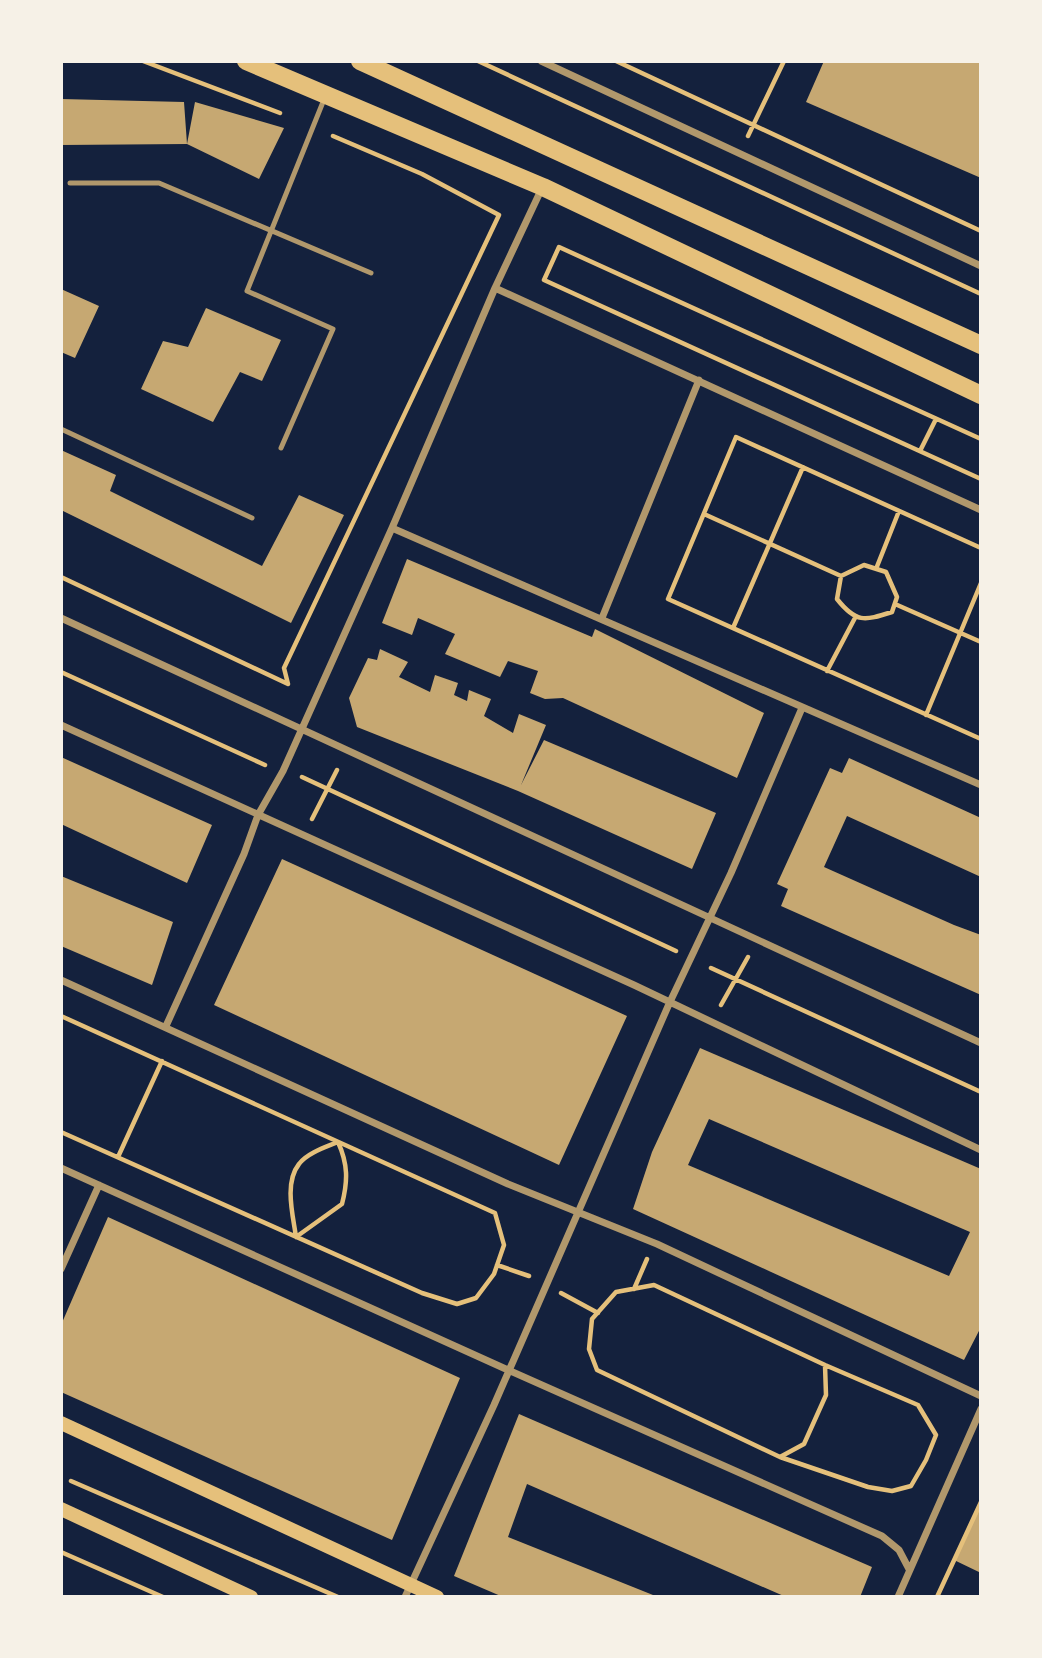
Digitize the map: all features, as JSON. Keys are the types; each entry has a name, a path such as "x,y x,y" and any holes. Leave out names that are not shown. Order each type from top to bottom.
{"main road":[{"path":"246,61 543,187 981,395"},
{"path":"360,61 981,345"},
{"path":"61,1423 408,1591 438,1597"},
{"path":"61,1509 251,1597"}],"street":[{"path":"541,61 981,266"},
{"path":"166,1026 244,854 258,816 283,771 392,528 495,288 543,187"},
{"path":"495,288 981,510"},
{"path":"602,618 699,380"},
{"path":"392,528 981,785"},
{"path":"61,618 981,1043"},
{"path":"408,1591 669,1003 732,873 802,708"},
{"path":"61,725 258,816 304,834 981,1150"},
{"path":"61,980 508,1184 657,1244 981,1396"},
{"path":"61,1168 883,1536 899,1550 909,1569"},
{"path":"61,1269 99,1185"},
{"path":"898,1597 981,1409"}],"lane":[{"path":"281,448 333,329 247,291 326,94"},
{"path":"70,183 159,183 371,273"},
{"path":"61,429 252,518"}],"path":[{"path":"143,61 280,113"},
{"path":"478,61 981,294"},
{"path":"616,61 981,231"},
{"path":"740,153 784,61"},
{"path":"61,577 288,684 284,668 499,215 422,174 333,136"},
{"path":"981,439 559,247 544,280 981,479"},
{"path":"920,451 936,419"},
{"path":"981,548 736,437 668,599 981,739"},
{"path":"733,628 803,467"},
{"path":"876,569 900,511"},
{"path":"704,514 841,576 864,565 886,572 897,597 892,612 866,620 849,614 837,599 841,576"},
{"path":"926,715 981,583"},
{"path":"895,604 981,642"},
{"path":"827,671 856,616"},
{"path":"61,672 273,768"},
{"path":"304,834 337,770"},
{"path":"302,777 679,953"},
{"path":"721,1004 748,957"},
{"path":"711,968 981,1092"},
{"path":"61,1016 495,1213"},
{"path":"118,1157 162,1061"},
{"path":"195,1076 200,1069"},
{"path":"61,1132 422,1293 457,1304 476,1298 494,1275 504,1245 495,1213 499,1205"},
{"path":"296,1237 292,1184 299,1164 319,1149 338,1142"},
{"path":"296,1237 342,1204 348,1181 346,1159 338,1142"},
{"path":"634,1289 646,1261"},
{"path":"497,1265 527,1276"},
{"path":"654,1285 918,1405 936,1435 926,1460 911,1486 892,1491 868,1487 780,1457 597,1370 589,1349 593,1319 598,1312 615,1292 654,1285"},
{"path":"561,1293 598,1312"},
{"path":"780,1457 804,1444 825,1395 825,1365"},
{"path":"71,1481 338,1597"},
{"path":"937,1597 981,1502"},
{"path":"61,1552 163,1597"}],"building":[{"path":"824,61 981,61 981,178 806,102"},
{"path":"61,99 184,102 187,144 61,145"},
{"path":"195,102 284,128 259,179 187,144"},
{"path":"61,289 99,306 75,358 61,352"},
{"path":"206,308 281,340 262,381 240,372 213,422 141,389 163,341 188,347"},
{"path":"61,450 116,475 110,491 262,566 299,495 344,515 291,623 61,510"},
{"path":"407,559 592,637 595,629 764,713 737,778 563,698 545,699 530,693 538,671 508,661 500,677 445,654 455,634 418,618 412,635 382,623"},
{"path":"380,649 408,662 399,677 430,692 435,675 458,683 454,695 467,701 469,690 491,699 484,716 513,733 519,714 546,725 521,785 544,740 716,813 692,869 518,791 357,727 349,698 368,658 377,660"},
{"path":"61,757 212,825 187,883 61,824"},
{"path":"849,758 981,818 981,877 847,816 824,867 981,935 981,995 781,906 788,889 777,884 830,768 842,773"},
{"path":"282,859 627,1016 559,1165 214,1005"},
{"path":"61,876 173,922 152,985 61,946"},
{"path":"700,1048 981,1169 981,1327 964,1360 633,1209 652,1152","holes":["709,1119 970,1232 949,1276 688,1165"]},
{"path":"108,1217 460,1378 392,1540 61,1392 61,1325"},
{"path":"519,1414 872,1567 860,1597 786,1597 527,1484 508,1537 658,1597 503,1597 454,1576"},
{"path":"981,1502 981,1573 954,1560"}]}
